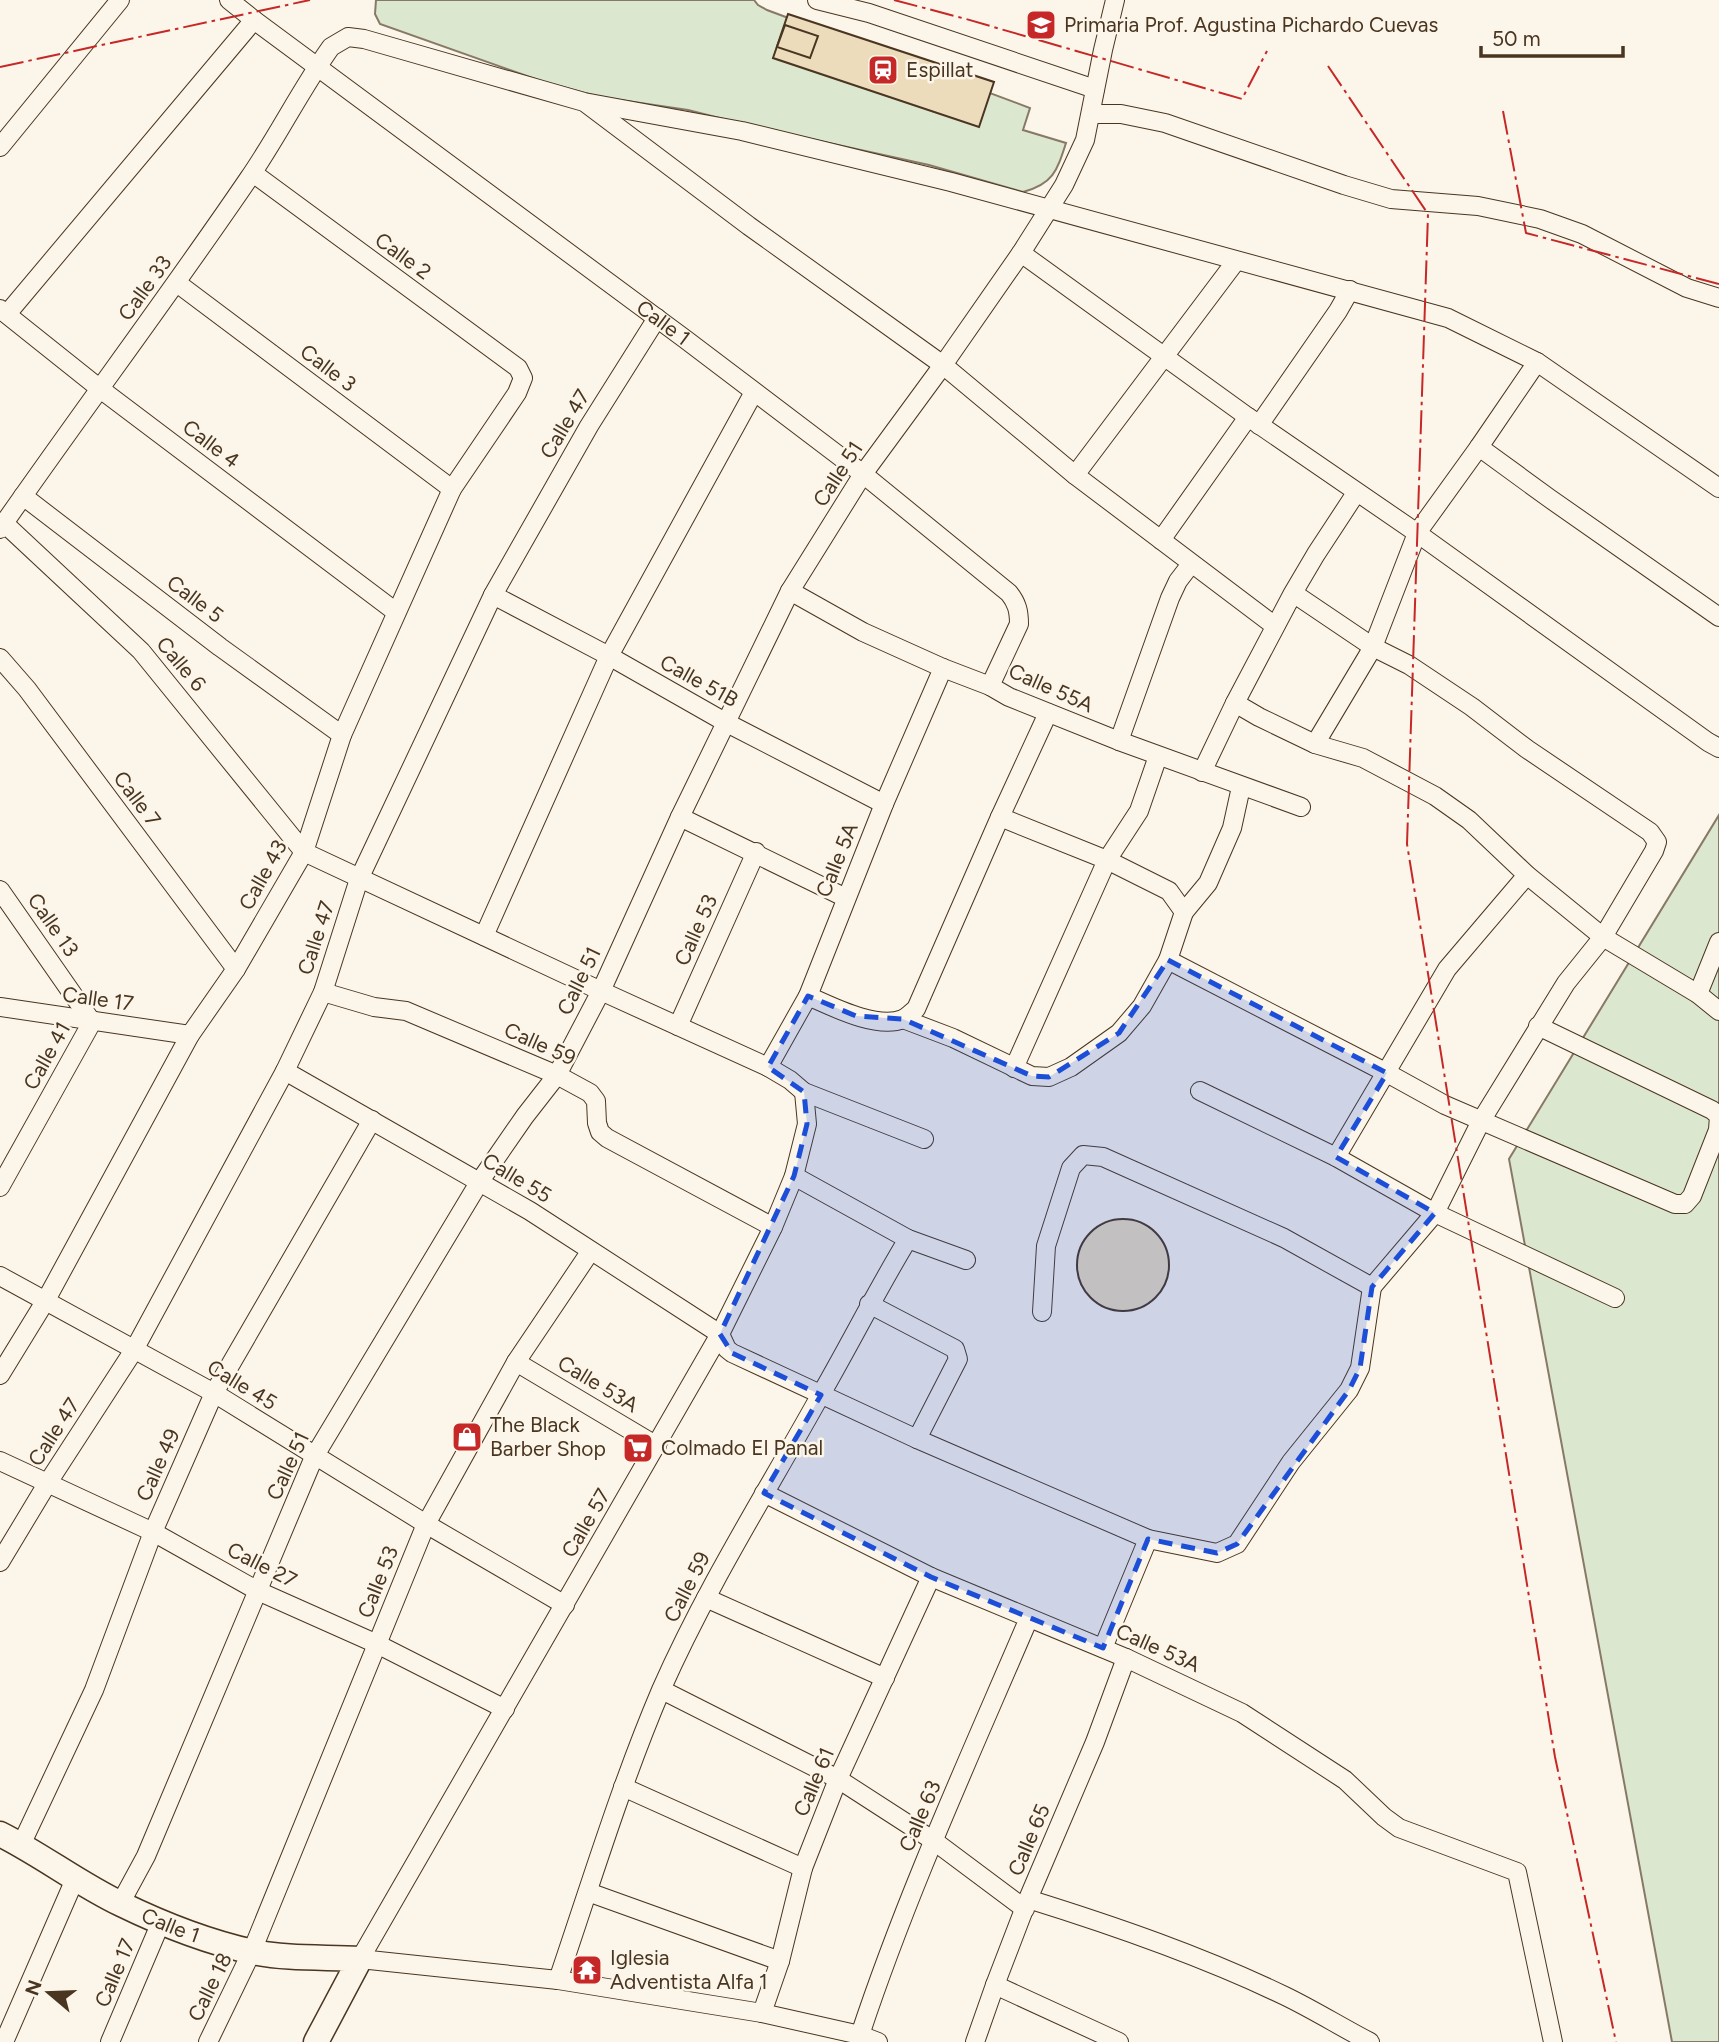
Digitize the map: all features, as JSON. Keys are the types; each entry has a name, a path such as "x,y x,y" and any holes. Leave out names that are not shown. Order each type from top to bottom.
{"street":[{"path":"0,148 120,0"},
{"name":"Calle 1","path":"229,0 754,391 863,474 1009,593 1016,603 1019,624 990,686"},
{"path":"817,0 871,7 1095,89"},
{"name":"Calle 51","path":"120,1904 146,1856 314,1457 480,1181 557,1075 601,991 680,817 790,591 863,474 1021,253 1074,166 1085,140 1115,0"},
{"path":"4,312 254,20"},
{"name":"Calle 33","path":"2,526 99,388 177,284 253,173 331,47 348,37 364,39 584,102 742,131 951,182 1448,318 1537,362 1719,488"},
{"path":"584,102 749,226 943,365 1075,475 1275,626"},
{"path":"1091,114 1121,114 1165,123 1391,199 1478,205 1540,219 1582,234 1687,288 1719,298"},
{"name":"Calle 2","path":"253,173 518,368 523,378"},
{"path":"1021,253 1254,421 1417,533 1719,748"},
{"path":"1075,475 1236,261"},
{"name":"Calle 3","path":"177,284 452,489"},
{"path":"1161,540 1338,312 1350,290"},
{"name":"Calle 4","path":"4,312 99,388 396,612"},
{"name":"Calle 47","path":"0,1562 134,1350 285,1070 323,992 359,879 494,595 589,426 657,318"},
{"path":"1315,744 1373,647 1417,533 1537,362"},
{"name":"Calle 43","path":"0,1374 46,1300 190,1035 236,969 304,852 341,735 452,489 517,393 523,378"},
{"path":"484,936 609,656 754,391"},
{"path":"1479,447 1719,617"},
{"path":"1202,772 1293,593 1356,493"},
{"name":"Calle 5","path":"23,496 341,735"},
{"name":"Calle 6","path":"2,526 141,651 304,852"},
{"path":"1119,741 1170,598 1191,564"},
{"name":"Calle 55A","path":"790,591 863,632 990,686 1009,697 1158,756 1301,807"},
{"path":"1042,1312 1046,1246 1071,1168 1083,1155 1103,1157 1272,1233 1372,1287 1435,1213 1481,1121 1538,1026 1566,983 1602,937 1654,851 1657,842 1650,832 1527,750 1472,707 1409,665 1373,647 1293,593"},
{"name":"Calle 51B","path":"494,595 725,722 884,804"},
{"name":"Calle 7","path":"0,658 27,689 236,969"},
{"name":"Calle 5A","path":"768,1067 808,996 884,804 943,668"},
{"path":"1235,704 1315,744 1363,758 1435,796 1469,820 1527,875 1602,937 1698,994 1719,1011"},
{"path":"903,1019 916,1009 1048,713"},
{"path":"1014,1068 1107,860 1139,811 1158,756"},
{"path":"808,996 856,1016 886,1021 903,1019 953,1038 1032,1076 1049,1077 1071,1067 1119,1033 1142,1006 1168,960 1184,912 1208,883 1232,828 1241,787"},
{"path":"680,817 846,898"},
{"path":"1000,817 1107,860 1169,891 1184,912"},
{"path":"304,852 768,1067 804,1092 924,1139"},
{"name":"Calle 53","path":"678,1026 755,852"},
{"path":"1336,1157 1447,969 1527,875"},
{"name":"Calle 13","path":"0,890 92,1022"},
{"path":"1698,994 1719,942"},
{"path":"1168,960 1445,1105 1675,1204 1685,1204 1692,1196 1718,1130 1719,1116 1713,1110 1538,1026"},
{"name":"Calle 59","path":"323,992 373,1007 405,1011 557,1075 590,1093 596,1101 600,1132 607,1138 773,1227"},
{"name":"Calle 17","path":"0,1007 190,1035"},
{"name":"Calle 41","path":"0,1186 92,1022"},
{"name":"Calle 55","path":"285,1070 530,1211 720,1334 732,1353 918,1439 1148,1539 1217,1553 1237,1544 1291,1462 1349,1390 1360,1368 1372,1287"},
{"path":"1200,1091 1336,1157 1435,1213 1615,1298"},
{"name":"Calle 57","path":"360,1959 720,1334 773,1227 794,1176 807,1124 804,1092"},
{"name":"Calle 49","path":"11,1840 94,1690 153,1532 214,1393 372,1120"},
{"path":"794,1176 908,1238 966,1260"},
{"name":"Calle 59","path":"558,1980 623,1787 662,1690 706,1598 908,1238"},
{"name":"Calle 53","path":"252,1951 426,1524 516,1362 590,1252"},
{"name":"Calle 45","path":"0,1276 214,1393 314,1457 565,1605"},
{"path":"869,1304 958,1353 958,1359 918,1439"},
{"name":"Calle 53A","path":"516,1362 657,1446"},
{"name":"Calle 27","path":"0,1461 153,1532 258,1591 377,1644 505,1709"},
{"name":"Calle 53A","path":"764,1493 931,1577 1126,1657 1242,1713 1345,1780 1399,1828 1517,1872 1553,2042"},
{"path":"1103,1648 1148,1539"},
{"name":"Calle 61","path":"762,2013 780,1961 803,1868 838,1779 931,1577"},
{"path":"706,1598 885,1678"},
{"name":"Calle 63","path":"860,2035 873,1994 934,1841 1029,1618"},
{"name":"Calle 65","path":"975,2042 1026,1904 1095,1742 1126,1657"},
{"path":"662,1690 838,1779 1026,1904 1114,1926 1202,1960 1286,1997 1370,2042"},
{"path":"623,1787 803,1868"},
{"name":"Calle 1","path":"11,1840 120,1904 161,1922 252,1951 360,1959"},
{"path":"4,2042 75,1879"},
{"path":"588,1892 780,1961"},
{"name":"Calle 17","path":"110,2042 161,1922"},
{"name":"Calle 18","path":"208,2042 252,1951"},
{"path":"316,2042 360,1959 558,1980 762,2013 860,2035 878,2042"},
{"path":"995,1985 1119,2042"}],"highlighted area":[{"path":"1168,960 1387,1073 1336,1157 1435,1213 1372,1287 1360,1368 1349,1390 1237,1544 1217,1553 1148,1539 1103,1648 931,1577 764,1493 821,1395 732,1353 720,1334 794,1176 807,1124 804,1092 768,1067 808,996 856,1016 903,1019 1032,1076 1049,1077 1119,1033"}],"green space":[{"path":"376,0 754,0 767,10 1030,108 1023,130 1066,143 1052,175 1041,185 1023,192 929,165 688,110 600,97 544,82 380,24 375,14"},
{"path":"1719,815 1719,2042 1672,2042 1509,1159"}],"building":[{"name":"Espillat","path":"788,14 994,82 979,127 773,58"},
{"path":"785,25 818,36 810,58 777,47"},
{"path":"1123,1219 1140,1223 1155,1233 1165,1248 1169,1265 1165,1282 1155,1297 1140,1307 1123,1311 1106,1307 1091,1297 1081,1282 1077,1265 1081,1248 1091,1233 1106,1223"}],"power":[{"path":"0,67 310,0"},
{"path":"894,0 1242,99 1267,51"},
{"path":"1328,66 1428,214 1407,844 1555,1757 1616,2042"},
{"path":"1503,111 1526,233 1719,284"}],"place":[{"name":"Primaria Prof. Agustina Pichardo Cuevas","path":"1041,25"},
{"name":"Espillat","path":"883,70"},
{"name":"The Black Barber Shop","path":"467,1437"},
{"name":"Colmado El Panal","path":"638,1448"},
{"name":"Iglesia Adventista Alfa 1","path":"587,1970"}]}
